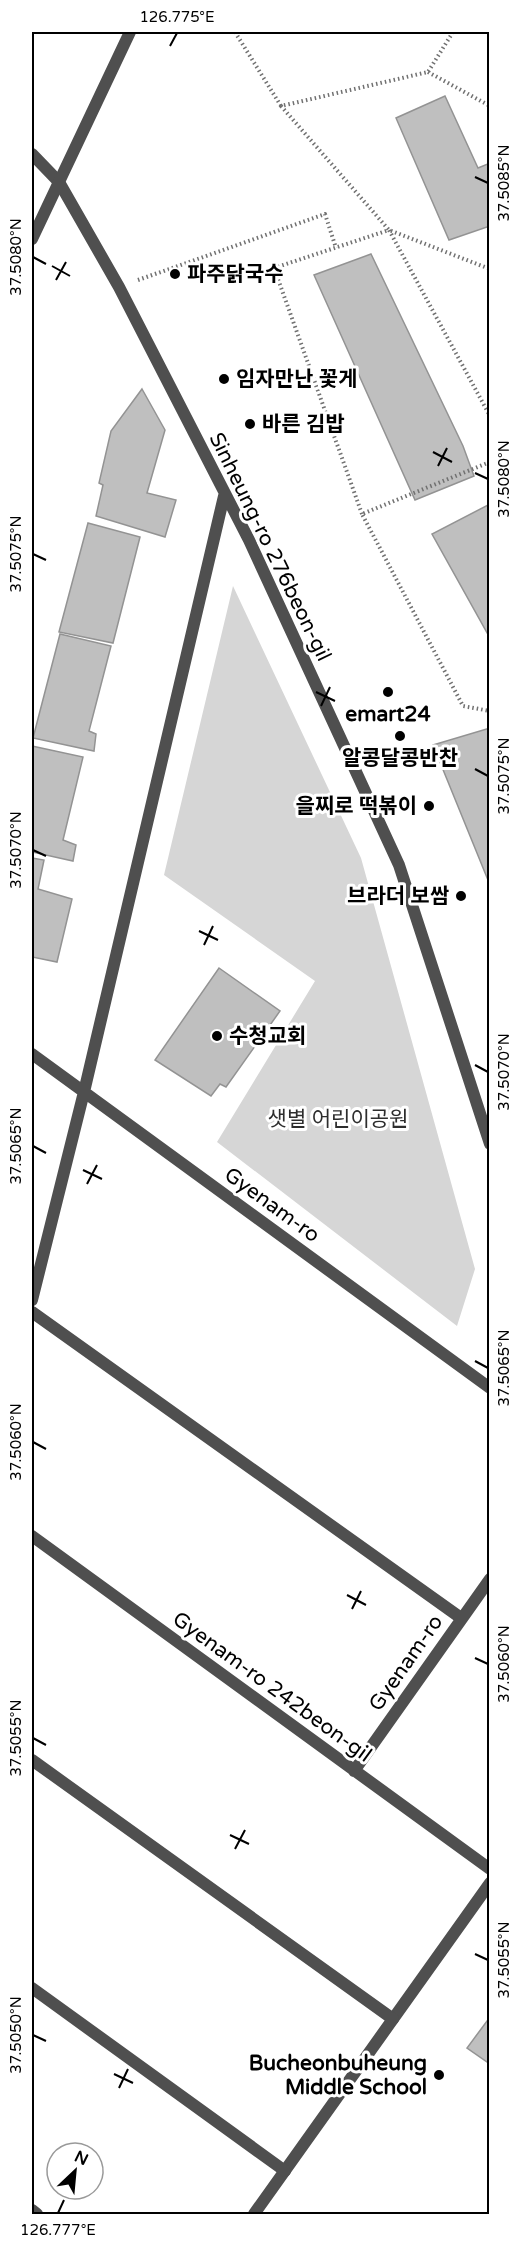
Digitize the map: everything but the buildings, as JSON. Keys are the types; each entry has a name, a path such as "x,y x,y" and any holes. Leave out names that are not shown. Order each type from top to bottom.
{"street":[{"path":"32,239 130,32"},
{"name":"Sinheung-ro 276beon-gil","path":"32,154 58,182 119,287 249,540 399,866 489,1139"},
{"path":"32,1300 84,1092 225,496"},
{"name":"Gyenam-ro","path":"32,1054 489,1388"},
{"path":"32,1312 461,1618"},
{"name":"Gyenam-ro 242beon-gil","path":"32,1536 489,1869"},
{"name":"Gyenam-ro","path":"354,1771 489,1579"},
{"path":"32,1760 393,2019"},
{"path":"254,2214 489,1883"},
{"path":"32,1988 285,2171"},
{"path":"32,2210 37,2214"}],"path":[{"path":"235,32 281,106 389,230 489,416"},
{"path":"428,72 453,32"},
{"path":"281,106 428,72 489,106"},
{"path":"119,287 325,214 336,248"},
{"path":"489,269 389,230 274,268 362,514 463,706 489,711"},
{"path":"362,514 489,462"}],"green space":[{"name":"샛별 어린이공원","path":"233,586 361,858 475,1269 457,1326 217,1142 315,981 164,875"}],"place":[{"name":"파주닭국수","path":"175,274"},
{"name":"임자만난 꽃게","path":"224,379"},
{"name":"바른 김밥","path":"250,424"},
{"name":"emart24","path":"388,692"},
{"name":"알콩달콩반찬","path":"400,736"},
{"name":"을찌로 떡볶이","path":"429,806"},
{"name":"브라더 보쌈","path":"461,896"},
{"name":"수청교회","path":"217,1036"},
{"name":"Bucheonbuheung Middle School","path":"439,2075"}]}
